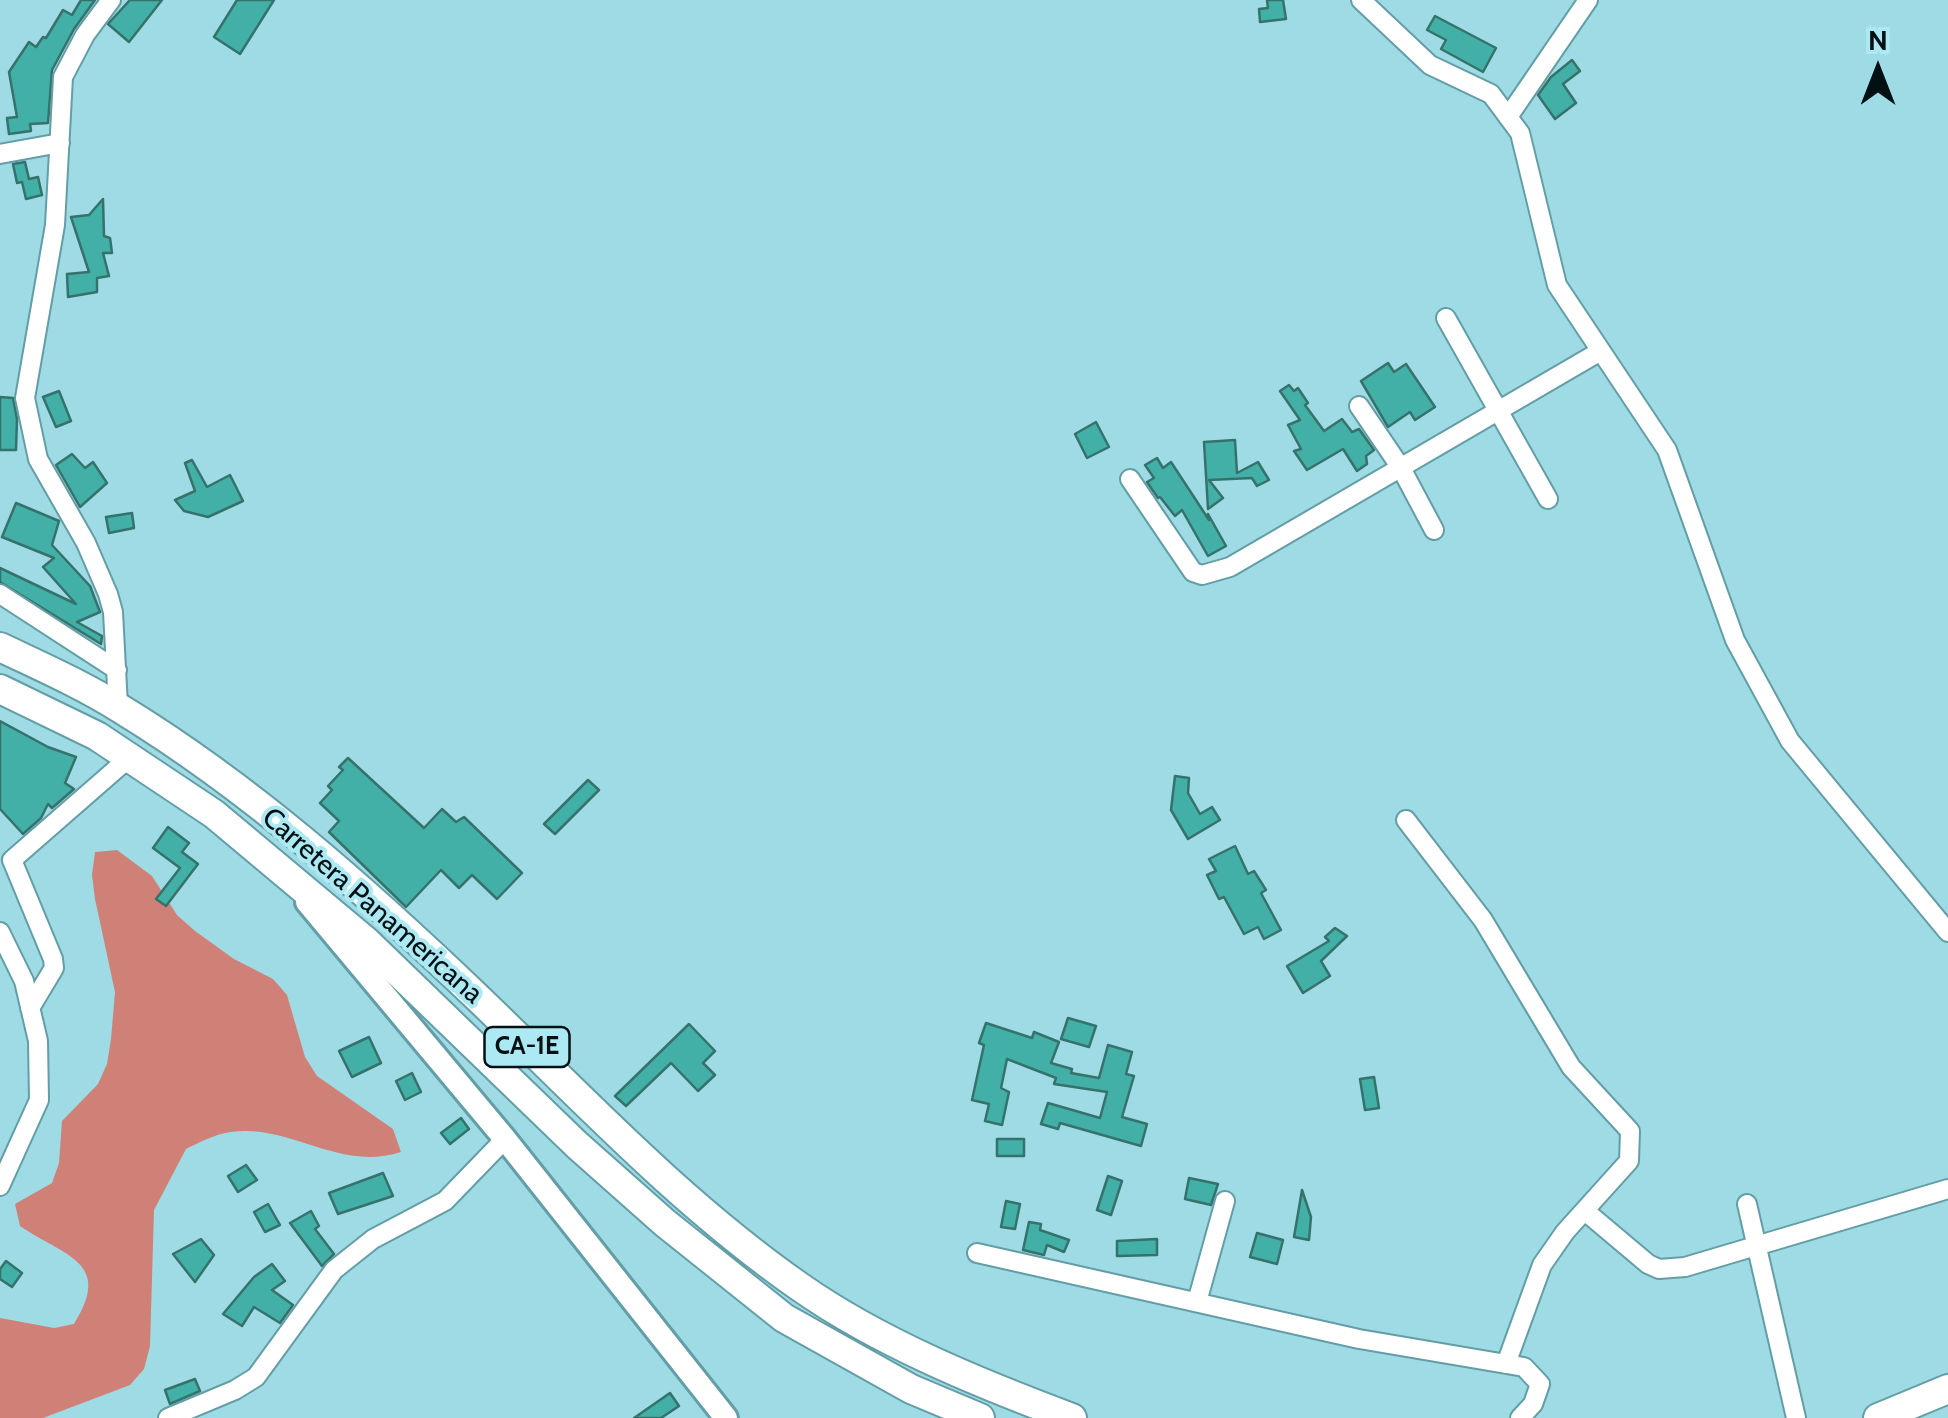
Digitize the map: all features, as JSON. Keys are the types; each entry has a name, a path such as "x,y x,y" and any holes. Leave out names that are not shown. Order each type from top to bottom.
{"highway":[{"name":"Carretera Panamericana","path":"0,647 118,706 180,746 256,804 355,884 482,1001 674,1189 801,1288 944,1366 1072,1418"},
{"name":"Carretera Panamericana","path":"0,689 97,736 214,814 276,864 367,942 578,1145 724,1273 800,1327 911,1388 980,1418"},
{"path":"1878,1418 1948,1389"}],"main road":[{"path":"276,864 505,1139 726,1418"}],"street":[{"path":"111,0 66,68 60,94 55,225 25,398 38,460 86,543 108,594 118,706"},
{"path":"1361,0 1430,66 1490,94 1520,133 1557,285 1667,450 1736,640 1790,741 1948,932"},
{"path":"1508,117 1588,0"},
{"path":"0,154 60,143"},
{"path":"1446,318 1548,499"},
{"path":"1130,479 1193,572 1202,575 1230,566 1599,352"},
{"path":"1359,406 1401,468 1434,530"},
{"path":"0,594 117,670"},
{"path":"30,1008 54,968 53,958 12,860 130,757"},
{"path":"1406,820 1483,920 1571,1066 1630,1131 1628,1161 1542,1265 1506,1364"},
{"path":"0,932 24,981 38,1041 39,1100 0,1186"},
{"path":"168,1418 256,1378 334,1270 373,1239 445,1201 505,1139"},
{"path":"1585,1211 1648,1264 1660,1269 1686,1267 1757,1248 1948,1189"},
{"path":"1197,1302 1225,1201"},
{"path":"1748,1204 1796,1418"},
{"path":"977,1254 1359,1338 1524,1367 1540,1384 1533,1404 1520,1418"}],"shaded area":[{"path":"117,850 152,876 177,915 195,931 234,959 273,979 287,995 305,1057 317,1076 393,1129 401,1152 356,1156 253,1131 219,1135 186,1149 154,1210 150,1346 144,1369 130,1385 43,1418 0,1418 0,1318 54,1328 74,1324 85,1303 86,1273 67,1254 20,1226 15,1204 52,1183 59,1163 62,1121 98,1084 107,1064 115,992 92,875 95,852"}],"building":[{"path":"81,0 95,0 52,70 48,123 30,124 31,131 9,134 7,118 17,117 9,72 29,42 36,47 63,10 72,15"},
{"path":"130,0 162,0 129,42 108,24"},
{"path":"237,0 274,0 240,54 214,37"},
{"path":"1267,0 1283,0 1286,19 1260,22 1259,9 1268,8"},
{"path":"1435,16 1496,48 1483,72 1441,49 1446,40 1427,30"},
{"path":"1572,60 1580,71 1563,84 1576,103 1555,119 1538,95 1551,77"},
{"path":"25,162 29,179 38,177 42,195 26,199 22,182 17,183 13,164"},
{"path":"103,199 104,236 110,238 112,253 103,253 109,276 97,278 97,292 68,297 67,274 89,272 71,217 89,215"},
{"path":"1388,363 1394,372 1406,364 1435,407 1415,420 1410,412 1388,427 1361,381"},
{"path":"1289,385 1294,391 1298,388 1324,431 1342,419 1352,432 1359,429 1374,450 1366,456 1367,464 1357,471 1343,449 1307,470 1294,451 1301,449 1288,425 1300,420 1280,391"},
{"path":"59,391 71,421 56,427 43,397"},
{"path":"0,397 13,398 16,450 0,450"},
{"path":"1096,422 1109,447 1087,458 1075,434"},
{"path":"1235,440 1237,473 1258,462 1269,480 1257,486 1252,478 1209,480 1223,498 1208,509 1204,442"},
{"path":"72,454 85,468 93,462 107,483 80,507 56,465"},
{"path":"1157,458 1163,468 1171,462 1226,546 1208,556 1182,510 1175,516 1158,498 1147,482 1154,478 1145,465"},
{"path":"192,460 207,487 230,475 243,501 208,517 184,511 175,500 195,491 185,463"},
{"path":"16,503 59,521 52,545 90,586 100,612 77,622 102,636 101,644 0,582 0,568 76,604 43,567 54,558 2,537"},
{"path":"132,513 134,528 109,533 106,517"},
{"path":"0,721 76,757 65,783 74,789 52,808 48,804 41,818 23,834 0,809"},
{"path":"348,758 424,828 442,809 456,822 464,817 522,873 497,899 472,875 459,888 441,870 406,907 329,832 339,821 320,803 332,790 328,786"},
{"path":"1175,776 1189,778 1188,793 1200,814 1212,807 1220,820 1188,839 1171,810"},
{"path":"588,780 599,790 555,834 544,824"},
{"path":"168,827 189,843 182,852 198,864 166,906 156,899 180,868 153,848"},
{"path":"1235,846 1248,874 1254,871 1266,890 1261,893 1281,930 1264,939 1258,927 1244,934 1207,875 1216,871 1209,859"},
{"path":"1335,928 1347,936 1321,961 1330,976 1303,993 1287,966 1329,941 1325,937"},
{"path":"1068,1018 1096,1026 1089,1047 1061,1039"},
{"path":"986,1023 1032,1038 1034,1032 1059,1042 1051,1063 1072,1069 1071,1073 1099,1078 1108,1045 1132,1052 1126,1074 1134,1076 1122,1117 1147,1124 1141,1146 1060,1123 1058,1129 1041,1124 1048,1103 1100,1118 1107,1092 1054,1084 1056,1078 1007,1059 1001,1088 1009,1092 1002,1125 985,1121 989,1104 972,1100 984,1045 979,1043"},
{"path":"689,1024 715,1051 703,1063 715,1075 698,1091 671,1063 626,1106 615,1096"},
{"path":"369,1037 381,1063 352,1077 339,1051"},
{"path":"412,1073 421,1092 405,1100 396,1081"},
{"path":"1374,1077 1379,1108 1365,1110 1360,1079"},
{"path":"461,1118 469,1129 450,1144 441,1133"},
{"path":"997,1139 1024,1139 1024,1156 997,1156"},
{"path":"246,1165 257,1180 238,1192 228,1176"},
{"path":"383,1173 393,1196 338,1214 329,1193"},
{"path":"1108,1176 1122,1181 1111,1215 1097,1210"},
{"path":"1189,1178 1218,1184 1211,1205 1185,1199"},
{"path":"1302,1190 1311,1217 1309,1240 1294,1237"},
{"path":"1006,1201 1020,1204 1015,1229 1001,1227"},
{"path":"268,1204 280,1225 265,1232 254,1212"},
{"path":"311,1211 319,1226 315,1229 334,1254 322,1266 290,1223"},
{"path":"1029,1222 1041,1224 1040,1230 1069,1240 1064,1252 1047,1245 1044,1255 1023,1250"},
{"path":"1257,1233 1283,1240 1277,1264 1250,1257"},
{"path":"201,1239 214,1255 195,1282 173,1254"},
{"path":"1157,1239 1157,1255 1117,1256 1117,1241"},
{"path":"6,1261 22,1273 12,1287 0,1279 0,1269"},
{"path":"272,1264 285,1281 272,1290 293,1305 280,1323 254,1307 242,1326 223,1314 254,1277"},
{"path":"195,1379 200,1391 170,1404 165,1390"},
{"path":"670,1393 679,1406 661,1418 634,1418"}]}
